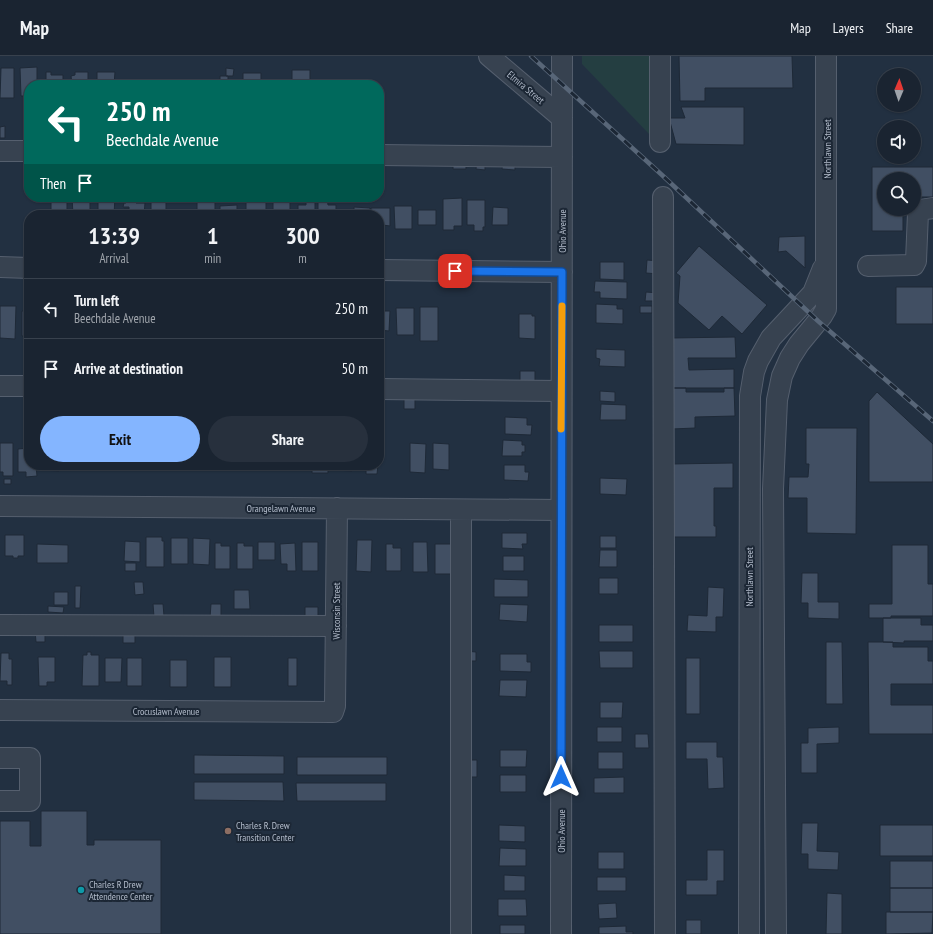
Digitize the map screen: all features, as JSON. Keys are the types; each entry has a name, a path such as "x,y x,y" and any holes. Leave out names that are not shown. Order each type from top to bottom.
{"street":[{"name":"Elmira Street","path":"489,56 562,118"},
{"name":"Ohio Avenue","path":"561,934 562,56"},
{"path":"660,56 660,142"},
{"name":"Northlawn Street","path":"776,934 773,489 776,422 782,376 790,358 799,344 826,309 826,56"},
{"path":"0,151 24,152"},
{"path":"384,155 562,157"},
{"path":"663,197 665,934"},
{"path":"868,266 914,265 916,262 918,213 920,210 933,208"},
{"name":"Northlawn Street","path":"748,934 750,396 754,372 770,338 813,293 821,276 827,243"},
{"path":"0,267 24,268"},
{"path":"384,270 562,272"},
{"path":"780,329 799,344"},
{"path":"0,386 24,386"},
{"path":"384,389 562,390"},
{"path":"750,422 776,422"},
{"path":"749,489 773,489"},
{"name":"Orangelawn Avenue","path":"0,506 561,510"},
{"name":"Wisconsin Street","path":"333,712 335,706 337,508"},
{"path":"461,510 461,934"},
{"path":"0,625 336,626"},
{"name":"Crocuslawn Avenue","path":"0,710 333,712"},
{"path":"0,758 30,758 30,801 0,800"},
{"path":"748,809 776,808"}],"green space":[{"path":"582,56 650,56 650,135 582,64"}],"building":[{"path":"679,56 792,56 793,88 705,88 705,101 680,101"},
{"path":"37,67 37,80 24,80 24,96 21,96 20,68"},
{"path":"1,68 14,68 14,98 0,98"},
{"path":"226,68 234,69 233,76 226,76"},
{"path":"292,70 310,70 310,80 292,80"},
{"path":"46,72 51,72 51,75 63,75 63,80 46,80"},
{"path":"75,72 88,72 88,80 71,80 71,76 75,75"},
{"path":"97,72 115,72 114,80 97,80"},
{"path":"243,73 261,73 261,80 243,80"},
{"path":"220,76 228,76 228,80 220,80"},
{"path":"681,107 744,107 744,145 676,144 669,118 685,118"},
{"path":"5,126 5,138 0,138 0,127"},
{"path":"453,157 466,157 466,169 453,169"},
{"path":"477,157 485,157 485,170 476,169"},
{"path":"503,157 515,157 515,170 502,169"},
{"path":"872,167 933,167 933,197 921,197 921,172 877,172 877,216 903,216 903,231 872,231"},
{"path":"462,198 462,226 454,226 454,230 443,230 443,199"},
{"path":"467,200 485,200 485,227 483,227 483,231 474,231 474,225 467,225"},
{"path":"51,202 67,202 67,210 51,210"},
{"path":"72,202 90,202 90,210 73,210"},
{"path":"98,202 115,202 114,210 98,210"},
{"path":"151,202 166,202 166,210 151,210"},
{"path":"197,202 215,202 215,210 197,210"},
{"path":"246,202 266,202 266,210 246,210"},
{"path":"273,202 290,202 290,210 273,210"},
{"path":"306,202 315,202 315,210 298,210 298,205 306,205"},
{"path":"318,202 328,202 328,205 336,205 336,210 318,210"},
{"path":"124,203 145,203 144,210 124,210 129,209 129,207 123,207"},
{"path":"237,205 237,210 220,210 220,206"},
{"path":"394,206 412,206 412,229 395,229"},
{"path":"354,207 370,208 370,210 354,210"},
{"path":"493,207 508,208 508,225 492,225"},
{"path":"371,208 390,208 390,226 384,225 384,210 371,210"},
{"path":"418,210 436,210 436,225 418,225"},
{"path":"805,236 805,268 786,251 778,252 779,237"},
{"path":"699,246 767,305 742,334 722,316 709,330 678,303 680,276 676,273"},
{"path":"647,260 660,261 659,274 646,273"},
{"path":"600,262 624,262 624,280 600,279"},
{"path":"595,281 627,282 627,299 600,298 600,292 594,292"},
{"path":"896,287 933,287 933,324 896,324"},
{"path":"646,292 659,293 658,301 645,301"},
{"path":"596,304 617,305 617,309 623,309 623,324 596,323"},
{"path":"0,306 16,306 15,339 0,338"},
{"path":"640,306 652,306 652,313 640,313"},
{"path":"420,307 438,307 438,341 420,341"},
{"path":"396,308 414,308 414,335 397,335"},
{"path":"22,311 24,311 24,336 22,336"},
{"path":"384,311 390,311 389,331 384,330"},
{"path":"519,314 532,314 532,316 535,316 535,339 519,338"},
{"path":"735,337 736,358 688,358 689,370 734,369 734,388 671,388 671,338"},
{"path":"596,349 625,350 625,367 599,366 600,359 596,358"},
{"path":"520,371 535,371 535,383 520,382"},
{"path":"671,388 686,388 686,392 724,392 724,388 734,388 735,416 695,417 695,428 672,429"},
{"path":"600,391 615,392 615,402 600,401"},
{"path":"877,392 933,444 933,482 869,482 869,401"},
{"path":"404,393 415,393 415,409 404,409"},
{"path":"601,404 626,405 626,420 600,420"},
{"path":"505,417 527,418 527,425 532,425 531,435 505,434"},
{"path":"806,428 857,428 856,534 807,533 807,498 788,498 789,477 808,477 809,464 806,464"},
{"path":"503,440 522,441 522,445 525,445 525,452 522,452 522,456 502,456"},
{"path":"0,443 13,443 13,476 3,476 3,472 0,472"},
{"path":"410,443 426,444 425,473 410,472"},
{"path":"433,443 449,444 449,470 433,469"},
{"path":"24,448 24,470 36,470 37,476 26,477 26,472 18,472 18,449"},
{"path":"733,463 733,488 714,488 714,526 716,526 716,537 671,537 671,464"},
{"path":"504,465 525,465 525,472 529,472 528,481 504,480"},
{"path":"312,470 328,470 328,473 312,473"},
{"path":"366,470 377,470 377,474 366,474"},
{"path":"600,478 627,479 626,495 600,494"},
{"path":"4,479 11,479 11,484 4,484"},
{"path":"502,533 527,533 527,544 522,544 523,549 502,548"},
{"path":"5,535 24,535 24,556 13,558 13,556 5,556"},
{"path":"600,536 616,536 616,548 600,548"},
{"path":"146,537 162,537 162,541 164,541 164,567 146,567"},
{"path":"171,538 188,538 188,564 171,564"},
{"path":"193,538 210,539 209,565 193,564"},
{"path":"357,540 372,540 371,572 356,571"},
{"path":"125,541 140,542 140,562 124,561"},
{"path":"258,542 275,542 275,560 258,560"},
{"path":"302,542 318,542 318,571 302,571"},
{"path":"413,542 427,542 428,572 413,572"},
{"path":"215,543 221,543 221,546 230,546 230,569 215,569"},
{"path":"237,543 244,543 244,546 253,546 253,569 237,569"},
{"path":"295,543 296,571 287,571 287,564 281,564 280,544"},
{"path":"37,544 68,545 68,563 37,563"},
{"path":"386,544 393,544 393,548 401,548 401,571 386,571"},
{"path":"435,544 453,544 453,574 435,574"},
{"path":"892,545 928,545 928,584 933,584 933,616 891,616 891,618 869,618 869,604 892,604"},
{"path":"600,550 617,550 617,567 599,567"},
{"path":"503,556 524,556 524,571 503,571"},
{"path":"125,563 136,563 136,571 125,571"},
{"path":"802,573 818,573 818,602 839,602 839,619 808,618 808,603 801,603"},
{"path":"599,578 618,578 618,594 599,594"},
{"path":"494,579 528,580 528,597 494,597"},
{"path":"134,582 143,582 144,594 135,595"},
{"path":"75,586 81,586 80,608 75,608"},
{"path":"708,587 724,588 723,617 716,617 716,632 687,631 688,615 707,616"},
{"path":"234,590 249,590 250,609 234,609"},
{"path":"54,592 68,592 68,605 54,605"},
{"path":"153,604 163,604 164,616 154,617"},
{"path":"211,604 221,604 221,618 210,618"},
{"path":"500,604 528,605 527,622 499,620"},
{"path":"48,606 64,607 63,613 48,612"},
{"path":"305,607 318,607 318,620 305,620"},
{"path":"883,618 921,618 921,625 933,625 933,641 904,641 904,643 883,642"},
{"path":"599,625 633,625 633,642 599,642"},
{"path":"45,629 45,642 36,642 35,630"},
{"path":"123,631 135,631 135,643 123,643"},
{"path":"826,642 842,642 843,704 826,704"},
{"path":"868,642 893,642 893,647 928,647 928,661 933,661 933,684 891,684 891,705 933,705 933,734 869,734"},
{"path":"465,651 476,652 476,661 464,661"},
{"path":"599,651 633,651 633,668 600,668"},
{"path":"87,652 91,652 91,655 99,655 99,686 82,686 83,655 87,655"},
{"path":"1,653 9,653 9,659 12,659 12,685 7,685 7,681 0,681"},
{"path":"500,654 527,654 527,662 531,662 531,672 500,671"},
{"path":"38,657 55,657 55,682 47,682 47,686 39,686"},
{"path":"214,657 231,657 231,687 214,687"},
{"path":"105,658 122,658 121,682 105,682"},
{"path":"127,658 142,658 142,686 127,686"},
{"path":"288,658 297,658 297,686 288,686"},
{"path":"686,658 700,658 700,714 686,714"},
{"path":"170,660 187,660 187,687 170,687"},
{"path":"500,680 527,680 526,697 499,696"},
{"path":"600,702 623,702 622,718 600,718"},
{"path":"597,727 622,727 622,742 597,742"},
{"path":"839,727 839,743 817,744 817,773 801,773 801,743 808,743 808,728"},
{"path":"635,734 648,734 649,748 635,748"},
{"path":"686,742 717,742 717,757 723,757 724,788 708,789 707,759 686,759"},
{"path":"500,750 527,750 526,767 500,767"},
{"path":"598,752 623,752 623,769 598,769"},
{"path":"194,755 284,756 284,774 194,774"},
{"path":"297,757 387,757 387,775 297,775"},
{"path":"464,760 477,760 477,777 465,777"},
{"path":"500,775 526,775 526,792 500,792"},
{"path":"624,777 624,793 594,793 594,778"},
{"path":"194,782 283,782 284,801 194,800"},
{"path":"296,783 386,783 386,801 297,801"},
{"name":"Charles R Drew Attendence Center","path":"41,811 87,811 87,845 94,845 94,840 161,840 161,934 0,934 0,821 30,821 30,846 41,846"},
{"path":"802,823 818,823 817,851 839,852 838,870 808,869 808,854 801,854"},
{"path":"499,825 525,826 525,842 499,841"},
{"path":"880,825 933,825 933,856 880,856"},
{"path":"500,848 526,849 526,866 499,866"},
{"path":"707,850 724,850 724,881 717,881 717,895 686,895 686,880 707,880"},
{"path":"598,852 624,852 624,869 598,869"},
{"path":"890,861 933,861 933,888 890,888"},
{"path":"504,875 525,876 525,891 504,891"},
{"path":"597,877 626,877 626,891 597,891"},
{"path":"890,888 933,888 933,912 890,912"},
{"path":"827,893 842,894 842,934 826,934"},
{"path":"498,899 526,899 527,916 498,916"},
{"path":"616,903 617,918 599,919 598,904"},
{"path":"886,912 933,912 932,933 886,934"},
{"path":"686,920 701,920 701,934 686,934"},
{"path":"500,925 525,925 525,934 500,934"},
{"path":"626,926 626,932 633,932 633,934 599,934 599,927"}],"railway":[{"path":"531,56 662,175 818,321 933,421"}],"slow traffic":[{"path":"561,429 562,306"}],"place":[{"name":"Charles R. Drew Transition Center","path":"228,831"},
{"name":"Charles R Drew Attendence Center","path":"81,890"}],"route":[{"path":"455,271 562,272 561,777"}]}
